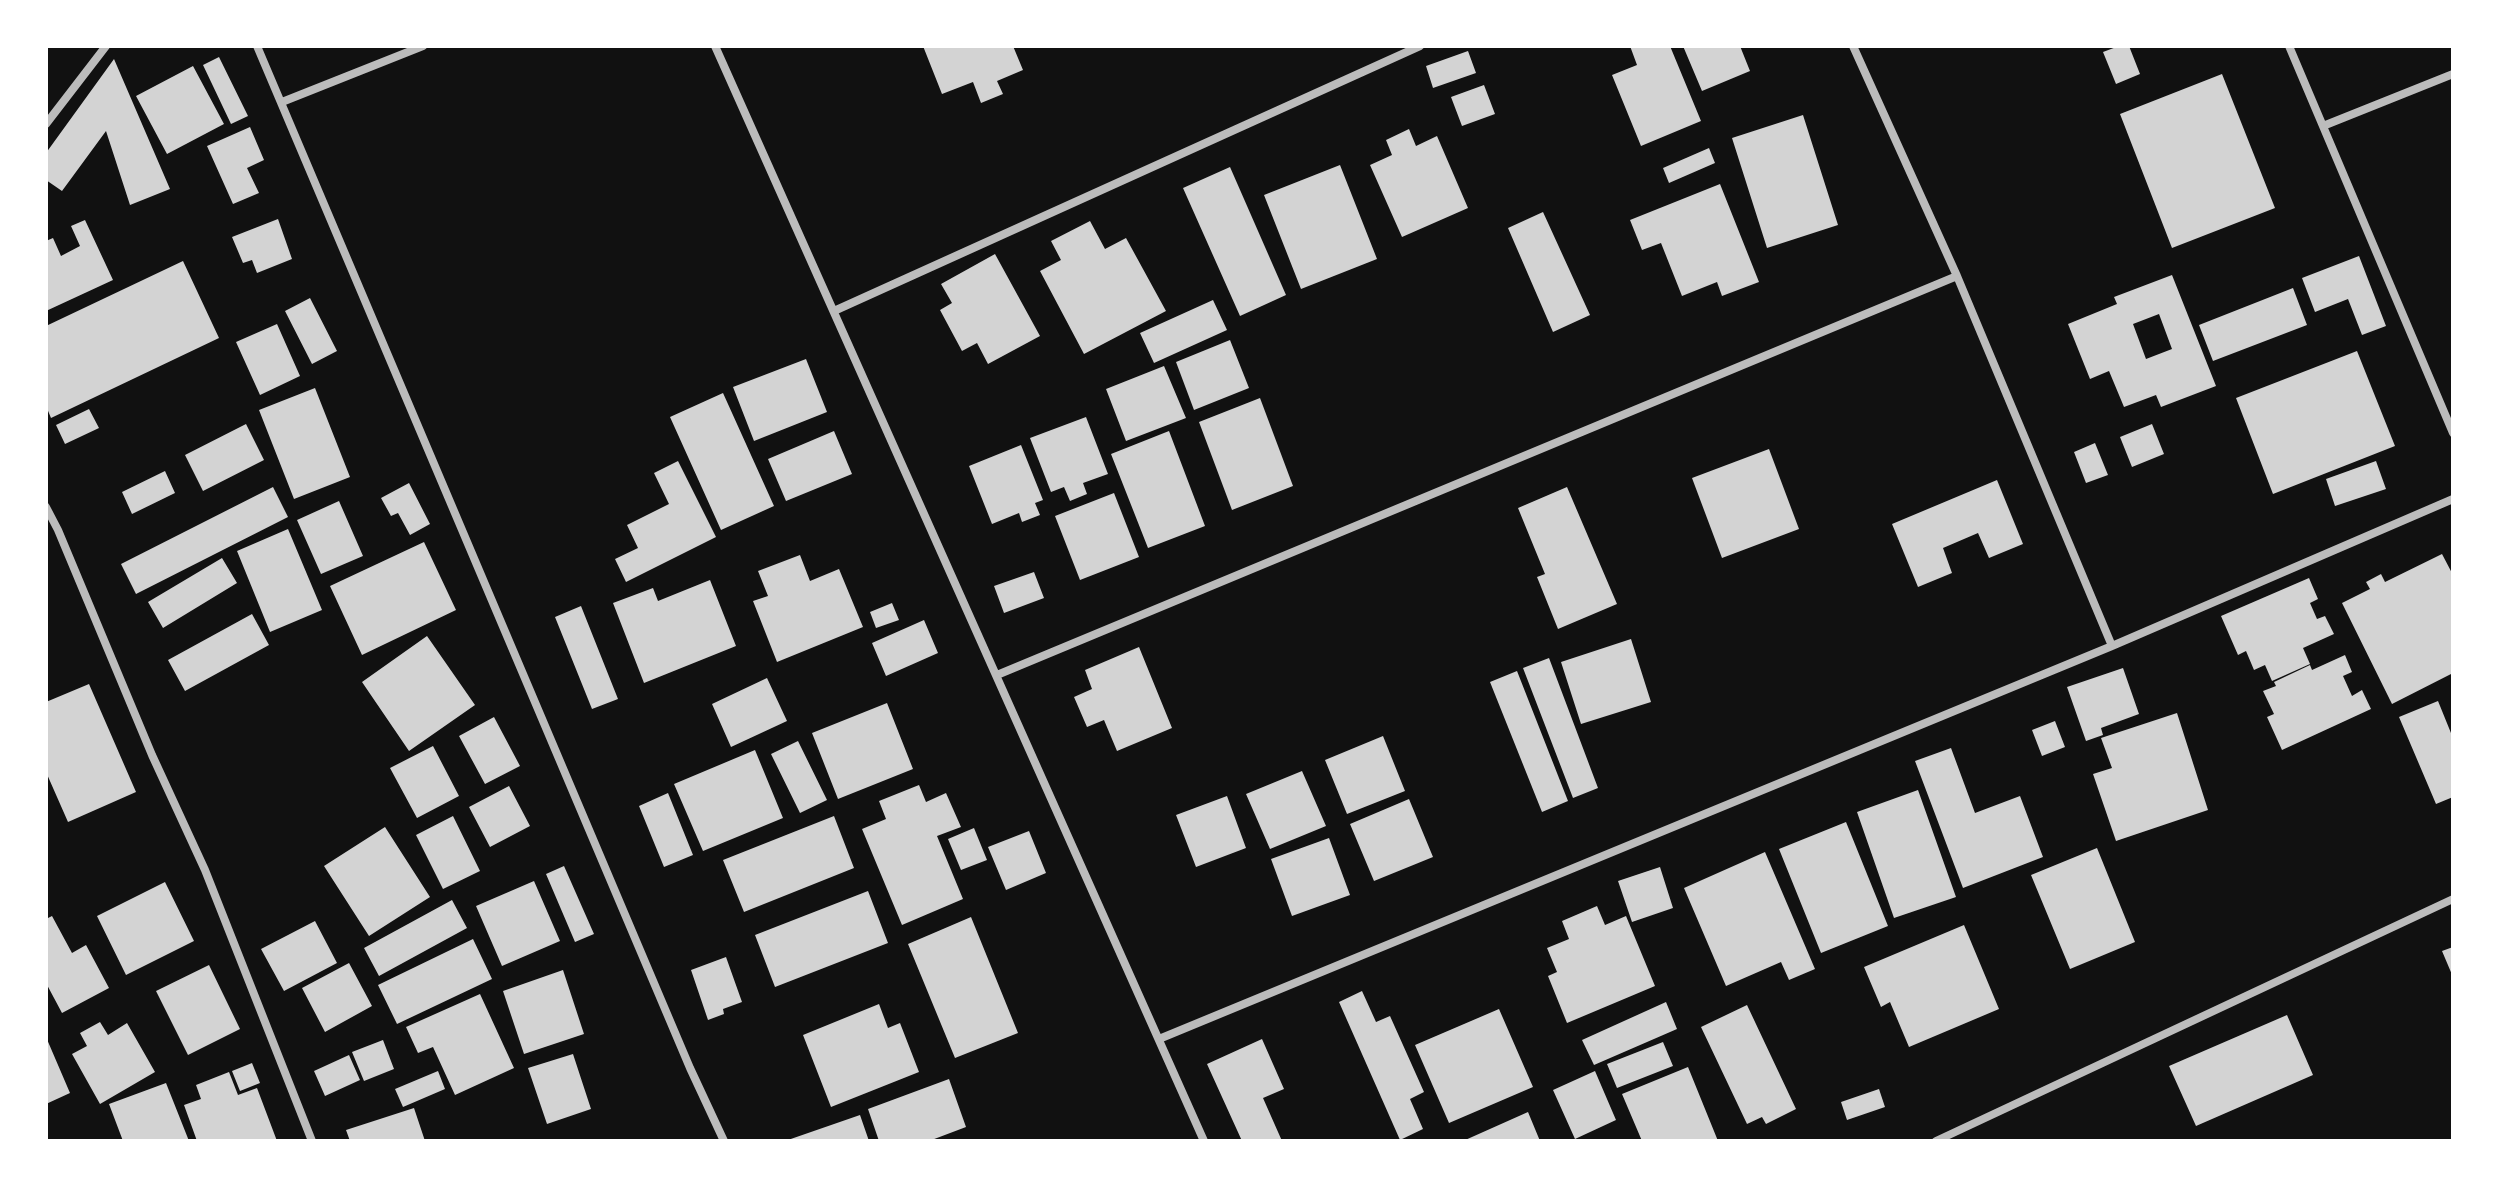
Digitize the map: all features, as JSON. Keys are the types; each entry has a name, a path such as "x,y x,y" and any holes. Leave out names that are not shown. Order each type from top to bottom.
{"street":[{"path":"46,124 106,46"},
{"path":"257,46 690,1068 724,1141"},
{"path":"282,102 423,46"},
{"path":"715,46 1204,1141"},
{"path":"834,311 1420,46"},
{"path":"1853,46 1957,276 2112,646"},
{"path":"2289,46 2453,433"},
{"path":"2323,126 2453,74"},
{"path":"997,675 1957,276"},
{"path":"1159,1039 2112,646 2453,499"},
{"path":"46,507 152,755 205,870 312,1141"},
{"path":"1936,1141 2453,899"}],"building":[{"path":"923,46 1013,46 1023,70 997,81 1003,94 981,103 973,82 942,94"},
{"path":"1630,46 1670,46 1701,121 1641,146 1612,75 1637,65"},
{"path":"1683,46 1740,46 1750,71 1702,91"},
{"path":"2129,46 2140,74 2116,84 2103,52"},
{"path":"1468,51 1476,73 1433,88 1426,66"},
{"path":"219,57 248,116 231,124 203,65"},
{"path":"114,59 170,189 130,205 106,131 62,191 46,180 46,153"},
{"path":"193,66 224,124 167,154 136,96"},
{"path":"2222,74 2275,208 2172,248 2120,114"},
{"path":"1484,85 1495,114 1462,126 1451,97"},
{"path":"1803,115 1838,225 1767,248 1732,138"},
{"path":"250,127 264,160 247,168 259,193 233,204 207,146"},
{"path":"1409,129 1416,146 1437,136 1468,208 1402,237 1370,165 1392,155 1386,140"},
{"path":"1709,148 1715,163 1669,183 1663,168"},
{"path":"1340,165 1377,259 1301,289 1264,195"},
{"path":"1230,167 1286,295 1240,316 1183,188"},
{"path":"1720,184 1759,282 1722,296 1717,282 1682,296 1661,243 1642,250 1630,220"},
{"path":"1543,212 1590,315 1553,332 1508,228"},
{"path":"278,219 292,259 257,273 252,260 243,263 232,237"},
{"path":"85,220 113,280 46,311 46,241 53,238 61,256 80,246 71,226"},
{"path":"1090,221 1105,249 1126,238 1166,311 1084,354 1040,271 1061,260 1051,241"},
{"path":"995,254 1040,336 988,364 977,343 962,351 940,310 952,303 941,284"},
{"path":"2359,256 2386,326 2362,335 2348,299 2315,312 2302,278"},
{"path":"183,261 219,338 51,418 46,406 46,326"},
{"path":"2172,275 2216,386 2161,407 2156,395 2124,407 2109,371 2090,379 2068,324 2117,304 2114,297","holes":["2159,314 2172,349 2146,359 2133,324"]},
{"path":"2293,288 2307,325 2213,361 2199,325"},
{"path":"310,298 337,351 312,364 285,311"},
{"path":"1213,300 1227,330 1154,363 1140,333"},
{"path":"277,324 300,376 260,395 236,342"},
{"path":"1230,340 1249,388 1194,410 1176,362"},
{"path":"2357,351 2395,446 2273,494 2236,398"},
{"path":"806,359 827,412 754,441 733,387"},
{"path":"1164,366 1186,418 1126,441 1106,389"},
{"path":"315,388 350,477 294,499 259,410"},
{"path":"723,393 774,506 721,530 670,417"},
{"path":"1260,398 1293,486 1232,510 1199,422"},
{"path":"89,409 99,428 65,444 56,425"},
{"path":"1086,417 1108,474 1083,483 1087,494 1070,501 1064,487 1051,492 1030,438"},
{"path":"246,424 264,460 203,491 185,455"},
{"path":"2152,424 2164,454 2132,467 2120,437"},
{"path":"834,431 852,474 786,501 768,459"},
{"path":"1169,431 1205,526 1148,548 1111,454"},
{"path":"2095,443 2108,475 2086,483 2074,452"},
{"path":"1021,445 1043,500 1035,503 1040,515 1022,522 1019,513 992,524 969,466"},
{"path":"1769,449 1799,529 1722,558 1692,478"},
{"path":"678,461 716,537 626,582 615,559 638,548 627,525 669,504 654,473"},
{"path":"2376,461 2386,489 2335,506 2326,479"},
{"path":"165,471 175,493 132,514 122,492"},
{"path":"1997,480 2023,544 1989,558 1978,533 1943,548 1952,573 1918,587 1892,524"},
{"path":"409,483 430,524 410,535 398,513 391,516 381,498"},
{"path":"273,487 288,517 136,594 121,564"},
{"path":"1567,487 1617,604 1558,629 1537,577 1545,574 1518,508"},
{"path":"1114,493 1139,557 1080,580 1055,516"},
{"path":"339,501 363,556 321,574 297,520"},
{"path":"288,529 322,610 270,632 237,551"},
{"path":"424,542 456,610 362,655 330,586"},
{"path":"2442,554 2453,575 2453,673 2392,704 2342,603 2370,589 2366,582 2381,574 2385,582"},
{"path":"800,555 810,581 839,569 863,627 777,662 753,601 768,596 758,571"},
{"path":"222,558 237,583 163,628 148,602"},
{"path":"1034,572 1044,598 1004,613 994,586"},
{"path":"2309,578 2318,599 2310,603 2317,619 2325,616 2334,634 2303,648 2310,664 2272,681 2265,665 2254,670 2246,651 2238,655 2221,616"},
{"path":"710,580 736,646 644,683 613,603 653,588 658,601"},
{"path":"892,603 899,620 876,628 870,612"},
{"path":"581,606 618,699 592,709 555,617"},
{"path":"252,614 269,645 185,691 168,660"},
{"path":"924,620 938,653 886,676 872,643"},
{"path":"427,636 475,705 409,751 362,682"},
{"path":"1631,639 1651,702 1581,724 1561,662"},
{"path":"1139,647 1172,728 1117,751 1104,720 1087,727 1074,697 1092,689 1085,670"},
{"path":"2345,655 2352,672 2343,676 2352,696 2362,690 2371,709 2282,750 2267,717 2274,714 2263,691 2276,686 2274,682 2310,665 2312,670"},
{"path":"1549,658 1598,788 1573,798 1523,668"},
{"path":"2123,668 2139,714 2101,728 2103,735 2086,741 2067,687"},
{"path":"1517,671 1568,801 1542,812 1490,682"},
{"path":"767,678 787,721 731,747 712,704"},
{"path":"89,684 136,792 68,822 46,772 46,702"},
{"path":"2438,701 2453,738 2453,797 2436,804 2399,717"},
{"path":"887,703 913,769 838,799 812,733"},
{"path":"2177,713 2208,810 2116,841 2093,774 2112,768 2101,738"},
{"path":"494,717 520,766 485,784 459,736"},
{"path":"2055,721 2065,747 2042,756 2032,730"},
{"path":"1383,736 1405,791 1347,814 1325,760"},
{"path":"798,741 827,800 800,813 771,754"},
{"path":"433,746 459,796 417,818 390,768"},
{"path":"1951,748 1975,813 2020,796 2043,857 1963,888 1915,761"},
{"path":"755,750 783,818 703,851 674,784"},
{"path":"1302,771 1326,826 1270,849 1246,794"},
{"path":"919,785 926,802 946,793 961,827 937,836 963,899 902,925 862,829 886,819 879,801"},
{"path":"509,786 530,826 490,847 469,807"},
{"path":"1918,790 1956,897 1894,918 1857,812"},
{"path":"668,793 693,855 664,867 639,806"},
{"path":"1227,796 1246,848 1196,867 1176,815"},
{"path":"1409,799 1433,857 1374,881 1350,824"},
{"path":"453,816 480,871 443,889 416,835"},
{"path":"834,816 854,868 744,912 723,860"},
{"path":"1846,822 1888,926 1821,953 1779,849"},
{"path":"385,827 430,897 369,936 324,866"},
{"path":"974,828 987,860 961,870 948,839"},
{"path":"1029,831 1046,873 1006,890 988,847"},
{"path":"1329,838 1350,895 1292,916 1271,859"},
{"path":"2097,848 2135,942 2070,969 2031,875"},
{"path":"1765,852 1815,969 1789,980 1781,962 1726,986 1684,888"},
{"path":"564,866 594,934 575,942 546,874"},
{"path":"1660,867 1673,908 1632,922 1618,881"},
{"path":"534,881 560,941 502,966 476,906"},
{"path":"165,882 194,941 126,975 97,916"},
{"path":"868,891 888,943 775,987 755,935"},
{"path":"452,900 467,928 379,976 364,948"},
{"path":"1597,906 1605,925 1626,916 1655,986 1567,1023 1548,976 1557,972 1547,948 1569,939 1562,921"},
{"path":"52,916 72,953 86,945 109,988 62,1013 46,983 46,919"},
{"path":"971,917 1018,1033 955,1058 908,944"},
{"path":"315,921 337,963 284,991 261,949"},
{"path":"1964,925 1999,1009 1909,1047 1890,1002 1881,1007 1864,967"},
{"path":"473,939 492,979 397,1024 378,985"},
{"path":"2453,947 2453,977 2442,951"},
{"path":"726,957 742,1002 723,1009 724,1014 708,1020 691,970"},
{"path":"349,963 372,1006 325,1032 302,988"},
{"path":"209,965 240,1029 188,1055 156,991"},
{"path":"563,970 584,1034 524,1054 503,991"},
{"path":"1362,991 1376,1022 1390,1016 1424,1092 1410,1099 1423,1129 1400,1140 1339,1002"},
{"path":"480,994 514,1068 455,1095 433,1047 418,1053 406,1027"},
{"path":"1666,1002 1677,1029 1594,1065 1582,1040"},
{"path":"879,1004 888,1028 900,1023 919,1072 831,1107 803,1035"},
{"path":"1747,1005 1796,1109 1766,1124 1762,1117 1747,1124 1701,1027"},
{"path":"1499,1009 1533,1087 1449,1123 1415,1045"},
{"path":"2287,1015 2313,1075 2196,1126 2169,1066"},
{"path":"100,1022 108,1035 127,1023 155,1072 100,1104 72,1054 87,1046 80,1033"},
{"path":"46,1037 70,1093 46,1104"},
{"path":"1262,1039 1284,1089 1263,1098 1282,1141 1242,1141 1207,1064"},
{"path":"383,1040 394,1069 364,1081 352,1052"},
{"path":"1663,1042 1673,1066 1617,1088 1607,1064"},
{"path":"573,1054 591,1109 547,1124 528,1068"},
{"path":"349,1055 360,1080 325,1096 314,1071"},
{"path":"252,1063 260,1083 240,1091 232,1071"},
{"path":"1688,1067 1718,1141 1642,1141 1622,1094"},
{"path":"438,1071 445,1089 403,1107 395,1089"},
{"path":"1595,1071 1616,1120 1575,1139 1553,1090"},
{"path":"229,1072 238,1095 257,1088 277,1141 197,1141 184,1105 201,1099 196,1085"},
{"path":"949,1079 966,1127 929,1141 879,1141 868,1109"},
{"path":"166,1083 189,1141 123,1141 109,1104"},
{"path":"1879,1089 1885,1107 1847,1120 1841,1102"},
{"path":"414,1108 425,1141 350,1141 346,1130"},
{"path":"1528,1112 1540,1141 1463,1141"},
{"path":"860,1115 869,1141 785,1141"}]}
